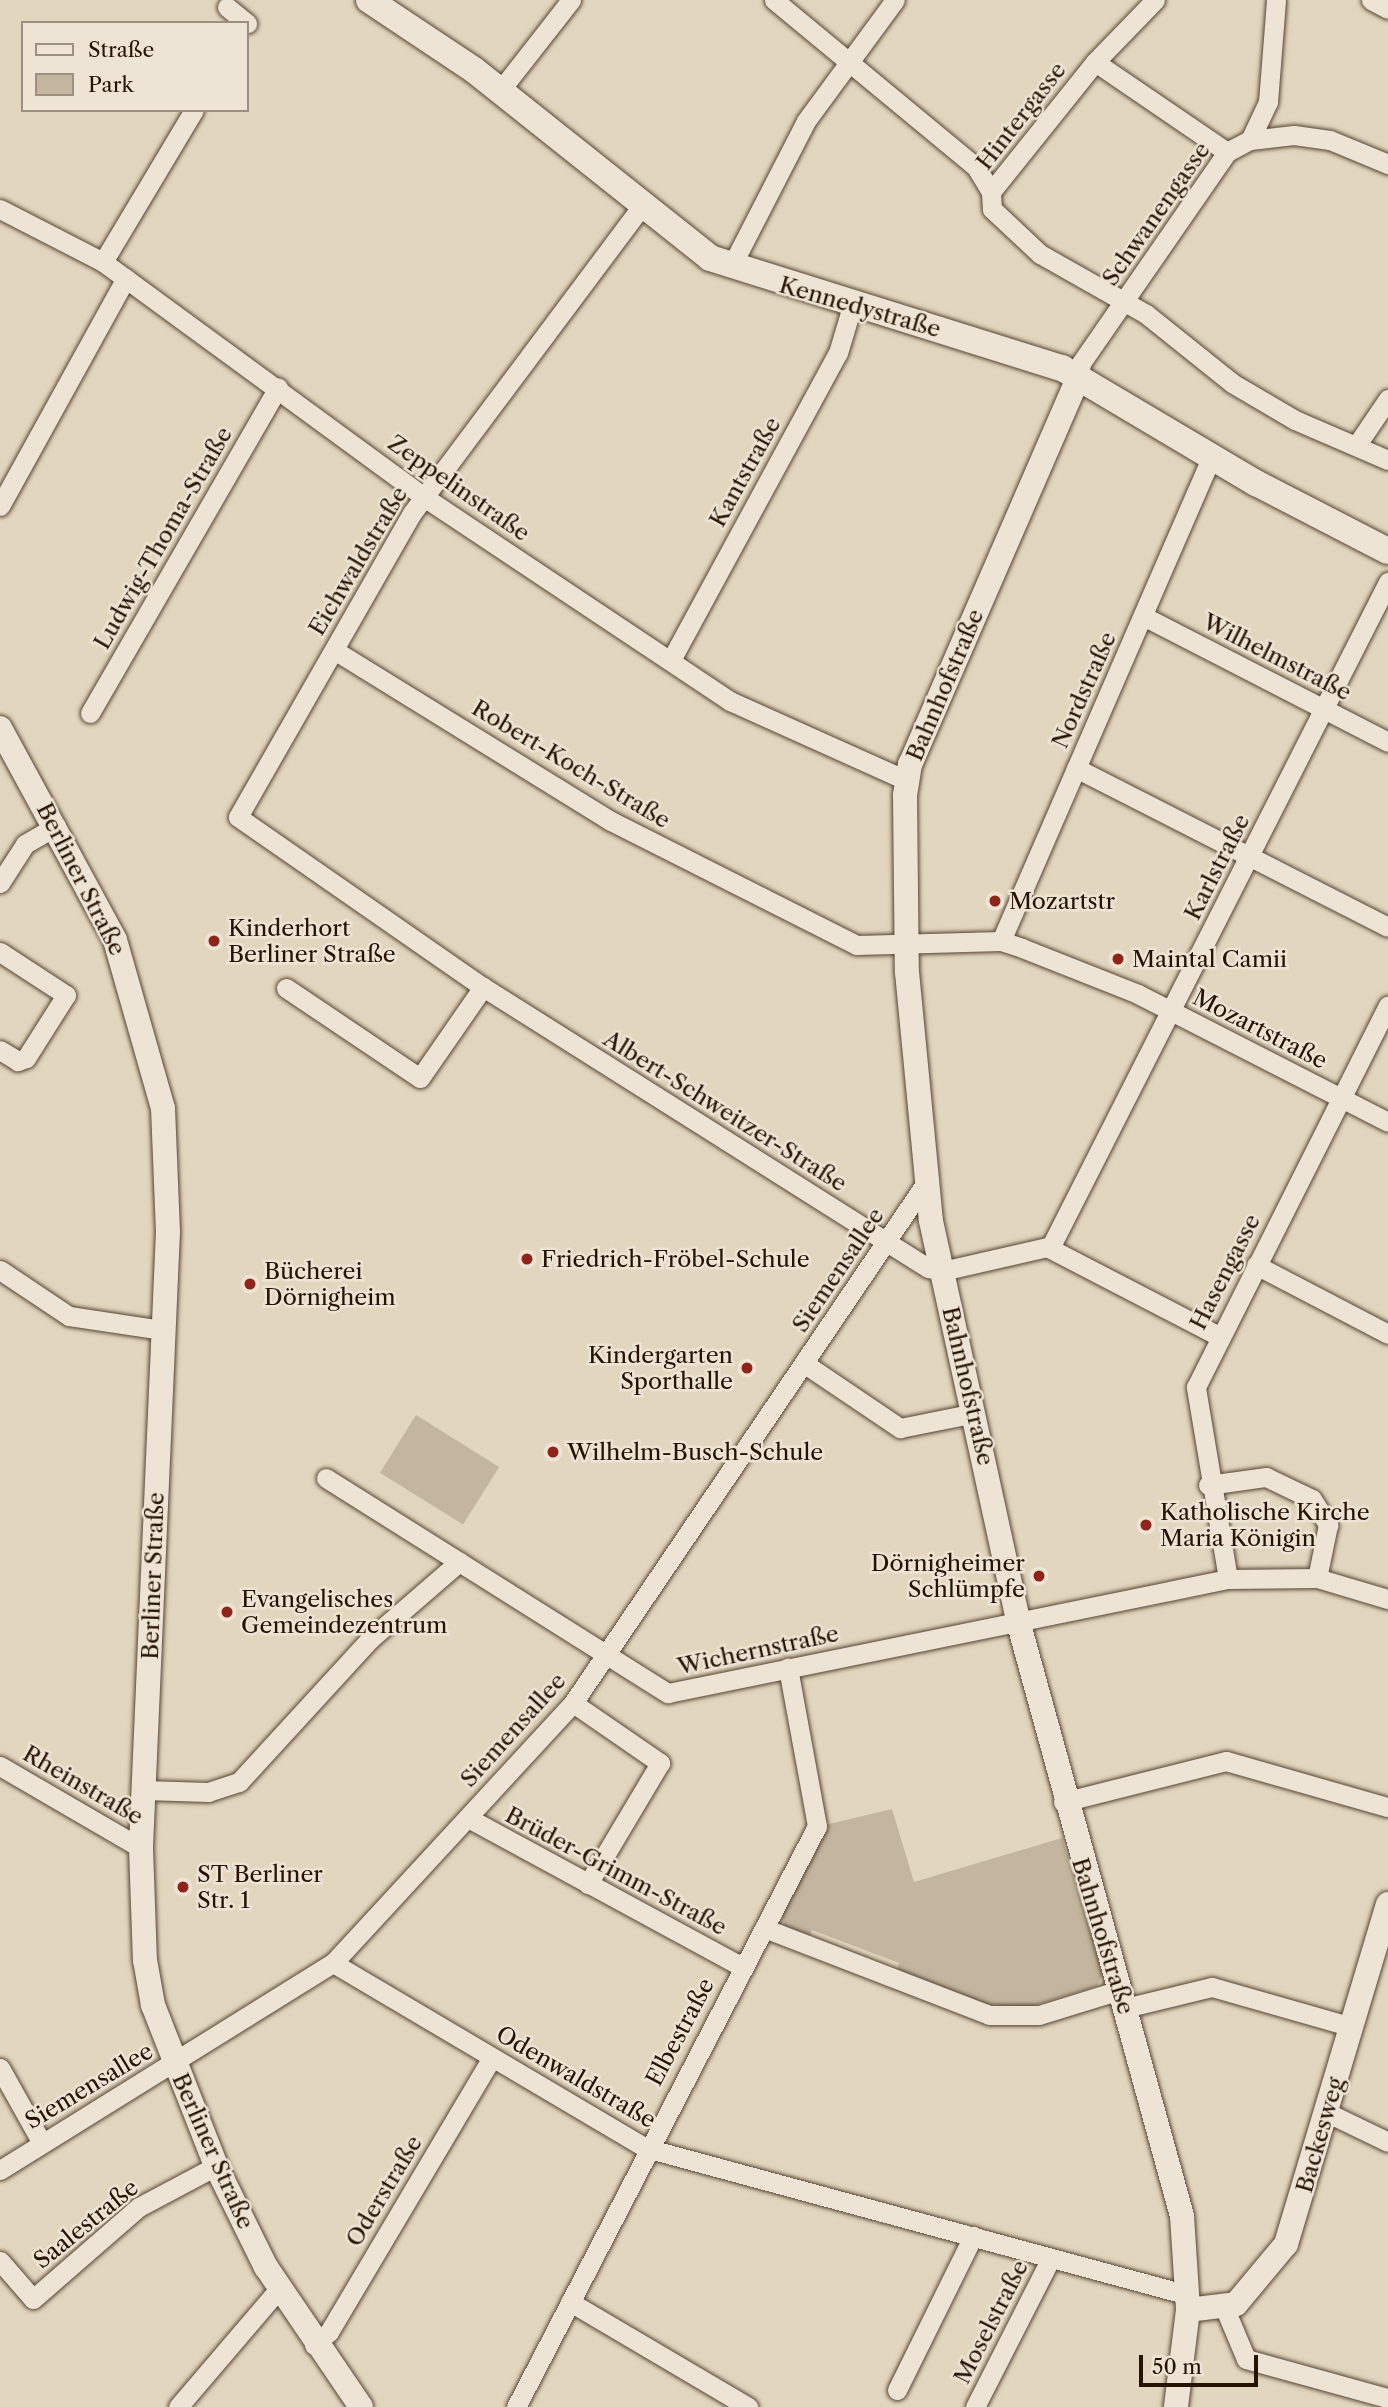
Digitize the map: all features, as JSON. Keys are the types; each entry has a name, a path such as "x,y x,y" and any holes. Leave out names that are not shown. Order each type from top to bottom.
{"main road":[{"name":"Kennedystraße","path":"369,0 499,92 641,208 731,267 853,303 1079,376 1211,458 1388,551"}],"street":[{"path":"499,92 571,0"},
{"path":"774,0 976,167 992,192"},
{"path":"731,267 802,127 895,0"},
{"name":"Hintergasse","path":"1155,0 1095,62 992,192 992,209 1040,254 1124,302 1232,383 1388,460"},
{"path":"1276,0 1268,103 1250,141 1313,136 1388,164"},
{"path":"1371,0 1388,9"},
{"path":"227,7 244,21"},
{"name":"Hintergasse","path":"1095,62 1227,152"},
{"path":"103,262 193,112"},
{"name":"Schwanengasse","path":"1079,376 1080,363 1227,152 1250,141"},
{"name":"Eichwaldstraße","path":"238,817 424,497 641,208"},
{"name":"Zeppelinstraße","path":"0,209 103,262 278,387 424,497 730,701 906,779"},
{"path":"0,506 126,278"},
{"name":"Kantstraße","path":"671,660 838,353 853,303"},
{"name":"Bahnhofstraße","path":"1079,376 906,779 906,947 925,1184 942,1272 975,1412 1018,1621 1063,1802 1123,1999 1182,2216 1188,2303 1176,2407"},
{"name":"Ludwig-Thoma-Straße","path":"90,713 278,387"},
{"path":"1356,446 1388,398"},
{"name":"Nordstraße","path":"1001,941 1211,458"},
{"name":"Karlstraße","path":"1050,1248 1388,582"},
{"name":"Wilhelmstraße","path":"1143,617 1388,742"},
{"name":"Robert-Koch-Straße","path":"334,650 621,826 857,945 906,947"},
{"name":"Berliner Straße","path":"0,728 56,826 115,940 157,1075 168,1193 142,1848 145,1960 173,2064 216,2166 278,2290 314,2345 361,2407"},
{"path":"1076,768 1388,927"},
{"name":"Albert-Schweitzer-Straße","path":"238,817 483,987 887,1242 942,1272"},
{"path":"0,883 25,844 56,826"},
{"name":"Mozartstraße","path":"906,947 1001,941 1172,1011 1388,1122"},
{"path":"0,952 66,995 26,1058 18,1061 0,1050"},
{"path":"286,988 420,1078 483,987"},
{"name":"Hasengasse","path":"1228,1579 1208,1485 1195,1396 1219,1336 1388,1006"},
{"name":"Siemensallee","path":"0,2170 334,1963 573,1703 607,1657 925,1184"},
{"path":"942,1272 1050,1248 1219,1336"},
{"path":"1256,1265 1388,1334"},
{"path":"0,1270 69,1317 163,1331"},
{"path":"805,1364 900,1428 975,1412"},
{"path":"1208,1485 1266,1477 1312,1499 1328,1525 1317,1578"},
{"name":"Wichernstraße","path":"326,1478 668,1693 1228,1579 1317,1578 1388,1599"},
{"path":"144,1790 208,1792 239,1782 370,1639 459,1562"},
{"name":"Elbestraße","path":"516,2407 646,2148 764,1928 818,1818 788,1668"},
{"path":"573,1703 660,1763 588,1884"},
{"path":"1063,1802 1226,1761 1388,1808"},
{"name":"Rheinstraße","path":"0,1766 142,1848"},
{"name":"Brüder-Grimm-Straße","path":"468,1818 742,1967"},
{"name":"Backesweg","path":"1226,2309 1252,2291 1286,2244 1388,1904"},
{"path":"764,1928 989,2015 1039,2015 1123,1999 1212,1987 1352,2027"},
{"name":"Odenwaldstraße","path":"334,1963 646,2148 1051,2258 1188,2303"},
{"name":"Oderstraße","path":"314,2345 329,2332 492,2057"},
{"path":"0,2068 42,2143"},
{"path":"1326,2112 1388,2142"},
{"name":"Saalestraße","path":"0,2261 33,2299 139,2207 216,2166"},
{"path":"897,2390 973,2236"},
{"name":"Moselstraße","path":"975,2407 1051,2258"},
{"path":"178,2407 278,2290"},
{"path":"570,2302 748,2407"},
{"path":"1188,2303 1226,2309 1246,2359 1388,2398"}],"green space":[{"path":"416,1415 499,1467 463,1525 380,1473"},
{"path":"892,1809 914,1882 1062,1838 1103,1974 1097,1986 1029,2007 969,2003 896,1974 899,1963 812,1930 808,1940 786,1931 781,1911 825,1825"}],"place":[{"name":"Mozartstr","path":"995,901"},
{"name":"Kinderhort Berliner Straße","path":"214,941"},
{"name":"Maintal Camii","path":"1118,959"},
{"name":"Friedrich-Fröbel-Schule","path":"527,1259"},
{"name":"Bücherei Dörnigheim","path":"250,1284"},
{"name":"Kindergarten Sporthalle","path":"747,1368"},
{"name":"Wilhelm-Busch-Schule","path":"553,1452"},
{"name":"Katholische Kirche Maria Königin","path":"1146,1525"},
{"name":"Dörnigheimer Schlümpfe","path":"1039,1576"},
{"name":"Evangelisches Gemeindezentrum","path":"227,1612"},
{"name":"ST Berliner Str. 1","path":"183,1887"}]}
